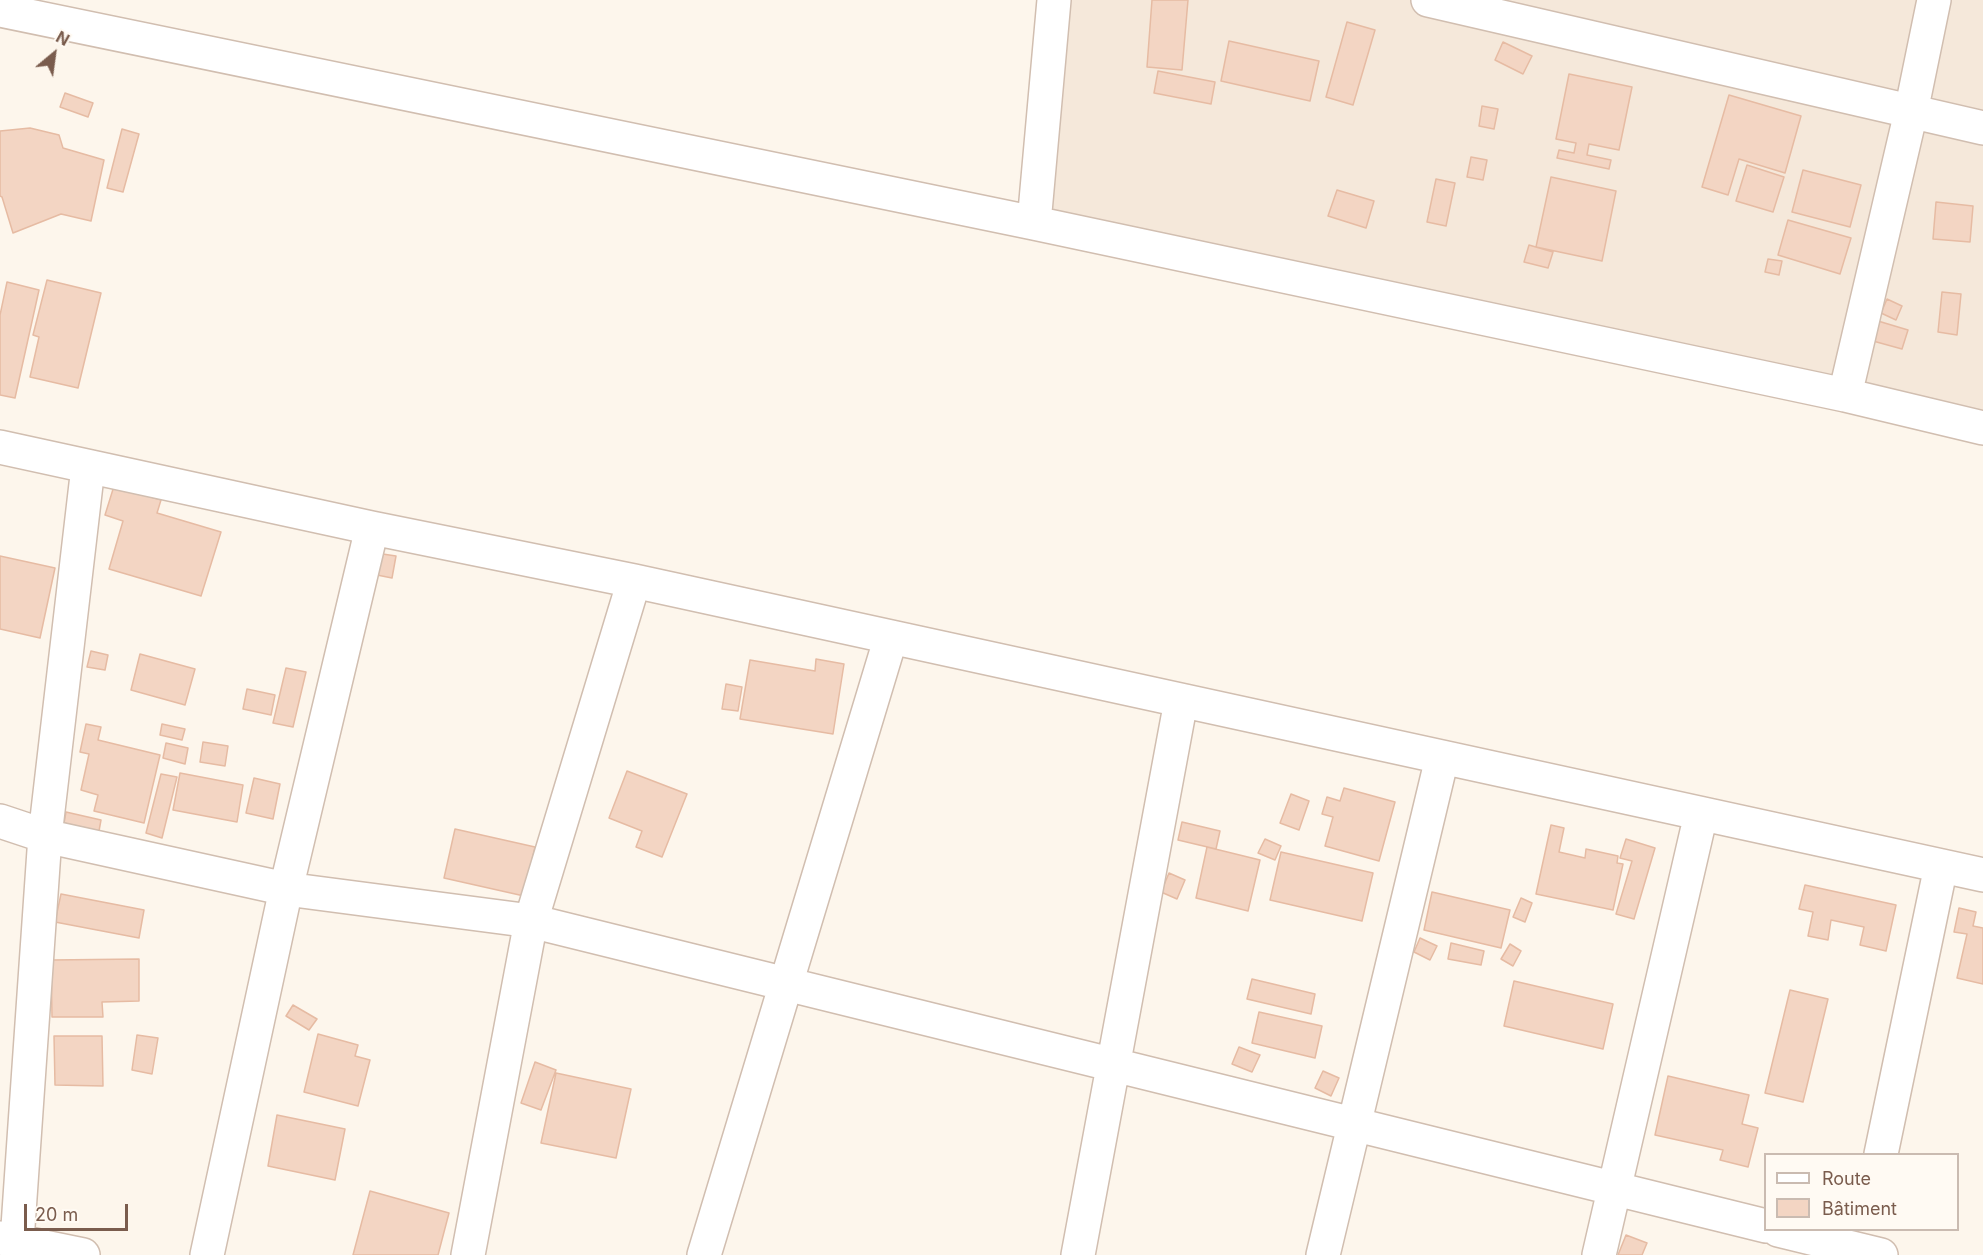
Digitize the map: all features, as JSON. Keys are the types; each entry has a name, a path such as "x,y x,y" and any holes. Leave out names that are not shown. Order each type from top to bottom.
{"street":[{"path":"1034,223 1054,0"},
{"path":"1428,0 1983,128"},
{"path":"1845,395 1911,112 1934,0"},
{"path":"0,10 1034,223 1845,395 1983,428"},
{"path":"0,447 372,528 634,581 1983,875"},
{"path":"83,1255 8,1239 45,836 88,467"},
{"path":"207,1255 286,889 372,528"},
{"path":"468,1255 531,921 634,581"},
{"path":"704,1255 891,637"},
{"path":"1078,1255 1181,701"},
{"path":"1323,1255 1442,758"},
{"path":"1599,1255 1701,814"},
{"path":"0,821 45,836 286,889 531,921 1764,1226"},
{"path":"1881,1153 1941,866"},
{"path":"1783,1231 1867,1247"}],"shaded area":[{"path":"1051,0 1983,0 1983,428 1034,223"}],"building":[{"path":"1152,0 1188,0 1182,70 1147,67"},
{"path":"1347,22 1375,30 1353,105 1326,97"},
{"path":"1229,41 1319,61 1310,101 1221,81"},
{"path":"1503,42 1532,56 1523,74 1495,60"},
{"path":"1158,71 1215,82 1211,104 1154,93"},
{"path":"1569,74 1632,87 1619,150 1589,144 1587,155 1611,160 1609,169 1557,158 1559,150 1574,153 1576,143 1556,139"},
{"path":"65,93 93,103 88,117 60,107"},
{"path":"1729,95 1801,116 1785,173 1739,159 1728,195 1702,187"},
{"path":"1482,106 1498,109 1494,129 1479,126"},
{"path":"30,128 59,135 63,148 104,160 91,221 61,214 13,233 0,196 0,131"},
{"path":"122,129 139,134 123,192 107,188"},
{"path":"1471,157 1487,160 1483,180 1467,177"},
{"path":"1747,165 1784,177 1773,212 1736,201"},
{"path":"1803,170 1861,185 1850,227 1792,212"},
{"path":"1551,177 1616,191 1602,261 1536,247"},
{"path":"1436,179 1455,183 1446,226 1427,222"},
{"path":"1337,190 1374,201 1366,228 1328,216"},
{"path":"1936,202 1973,206 1970,242 1933,239"},
{"path":"1788,220 1851,238 1840,274 1778,255"},
{"path":"1529,245 1553,252 1548,268 1524,262"},
{"path":"1768,259 1782,261 1779,275 1765,272"},
{"path":"47,280 101,293 78,388 30,377 39,337 33,335"},
{"path":"7,282 39,290 15,398 0,395 0,315"},
{"path":"1942,292 1961,294 1957,335 1938,332"},
{"path":"1887,299 1902,306 1896,320 1881,313"},
{"path":"1878,321 1908,330 1902,349 1873,341"},
{"path":"114,486 161,500 157,513 221,532 201,596 109,569 123,521 105,515"},
{"path":"376,553 396,556 392,578 372,574"},
{"path":"0,556 55,568 40,638 0,629"},
{"path":"91,651 108,655 105,670 87,667"},
{"path":"140,654 195,669 185,705 131,690"},
{"path":"816,659 844,664 833,734 740,719 750,660 815,671"},
{"path":"286,668 306,672 293,727 273,723"},
{"path":"726,684 742,687 738,711 722,709"},
{"path":"247,689 275,695 271,715 243,709"},
{"path":"86,724 101,727 98,740 160,755 144,823 94,811 98,795 81,790 89,754 80,752"},
{"path":"162,724 185,729 182,740 160,735"},
{"path":"203,742 228,746 225,766 200,762"},
{"path":"166,743 188,748 185,764 163,758"},
{"path":"627,771 687,794 662,857 636,847 642,831 609,818"},
{"path":"180,773 243,785 237,822 173,810"},
{"path":"161,774 177,777 162,838 146,833"},
{"path":"254,778 280,784 273,819 246,813"},
{"path":"1344,788 1395,802 1379,861 1325,846 1333,817 1322,814 1327,797 1340,801"},
{"path":"1291,794 1309,801 1299,830 1280,823"},
{"path":"66,812 101,820 99,831 64,823"},
{"path":"1182,822 1220,831 1216,849 1178,840"},
{"path":"1551,825 1564,828 1559,852 1585,858 1586,849 1618,856 1617,863 1623,864 1613,910 1536,894"},
{"path":"455,829 535,847 524,896 444,878"},
{"path":"1265,839 1281,846 1275,860 1258,853"},
{"path":"1626,839 1655,848 1634,919 1616,914 1632,861 1620,858"},
{"path":"1207,847 1260,860 1248,911 1196,898"},
{"path":"1281,852 1373,873 1362,921 1270,900"},
{"path":"1169,873 1185,880 1177,899 1161,892"},
{"path":"1805,885 1896,905 1886,951 1860,945 1864,927 1831,920 1828,940 1808,936 1813,912 1799,909"},
{"path":"1432,892 1510,910 1501,948 1424,930"},
{"path":"61,894 144,910 139,938 55,922"},
{"path":"1521,898 1532,903 1525,922 1513,917"},
{"path":"1959,908 1976,912 1973,926 1983,928 1983,984 1957,978 1967,934 1954,932"},
{"path":"1420,938 1437,946 1430,960 1414,952"},
{"path":"1451,943 1484,951 1481,965 1448,959"},
{"path":"1510,944 1521,951 1513,966 1501,959"},
{"path":"139,959 139,1001 102,1002 103,1017 52,1017 51,960"},
{"path":"1252,979 1315,994 1311,1014 1247,999"},
{"path":"1514,981 1613,1004 1603,1049 1504,1026"},
{"path":"1790,990 1828,999 1803,1102 1765,1093"},
{"path":"293,1005 317,1019 309,1030 286,1016"},
{"path":"1259,1012 1322,1026 1315,1058 1252,1043"},
{"path":"318,1034 358,1045 355,1056 370,1060 358,1106 304,1092"},
{"path":"137,1035 158,1038 152,1074 132,1070"},
{"path":"54,1036 102,1036 103,1086 55,1085"},
{"path":"1239,1047 1260,1055 1252,1072 1232,1064"},
{"path":"535,1062 556,1070 541,1110 521,1103"},
{"path":"1323,1071 1339,1078 1331,1096 1315,1088"},
{"path":"556,1073 631,1089 616,1158 541,1143"},
{"path":"1668,1076 1749,1095 1742,1124 1758,1128 1748,1167 1720,1160 1723,1150 1655,1135"},
{"path":"277,1115 345,1129 335,1180 268,1166"},
{"path":"370,1191 449,1213 438,1255 353,1255"},
{"path":"1626,1235 1647,1243 1642,1255 1618,1255"}]}
